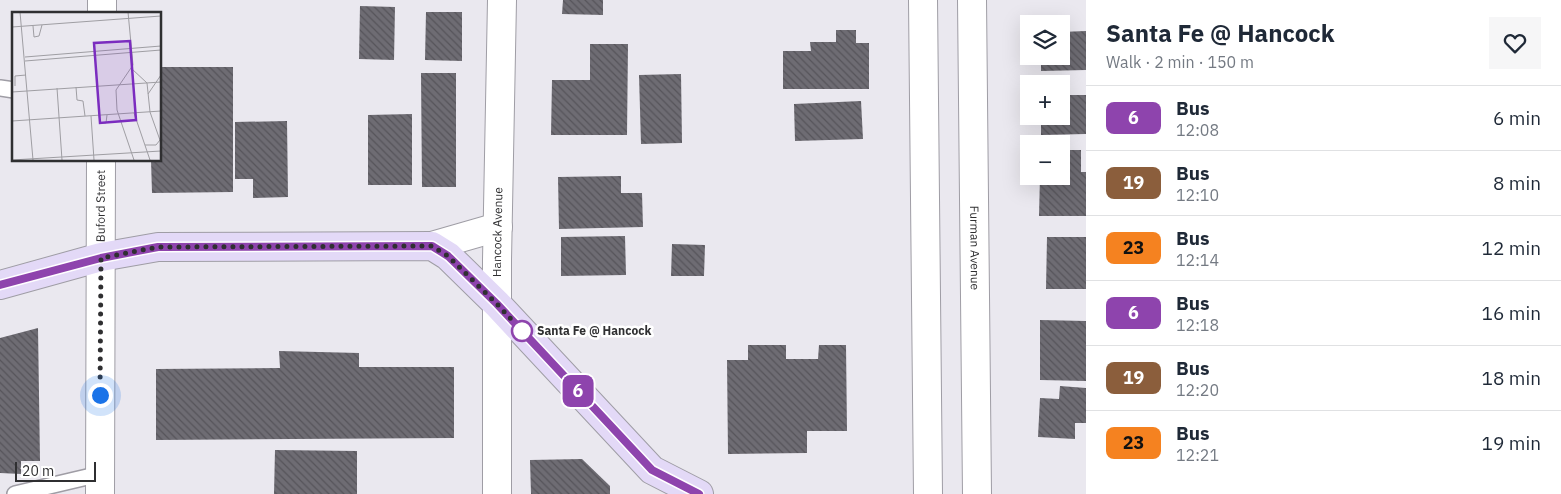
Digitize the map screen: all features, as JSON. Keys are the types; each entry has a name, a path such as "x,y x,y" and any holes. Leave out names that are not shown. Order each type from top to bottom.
{"main road":[{"path":"0,285 101,258 158,247 432,246 448,256 497,304 652,470 700,494"}],"street":[{"name":"Hancock Avenue","path":"497,494 497,304 502,0"},
{"path":"923,0 928,494"},
{"name":"Furman Avenue","path":"972,0 977,494"},
{"name":"Buford Street","path":"100,484 102,161"},
{"path":"432,246 498,227"}],"lane":[{"path":"15,494 100,484"}],"building":[{"path":"563,0 603,0 603,15 562,14"},
{"path":"360,6 395,7 394,60 359,59"},
{"path":"426,12 462,12 462,61 425,60"},
{"path":"836,30 856,30 856,43 869,43 869,89 783,89 783,51 811,51 810,42 836,42"},
{"path":"1086,31 1086,70 1041,71 1041,65 1070,65 1070,32"},
{"path":"590,44 628,44 627,135 551,135 552,80 590,80"},
{"path":"161,67 233,67 233,192 152,193 151,161 161,161"},
{"path":"421,73 456,73 456,187 422,187"},
{"path":"681,74 682,143 641,144 639,75"},
{"path":"1070,95 1086,95 1086,134 1041,135 1041,125 1070,125"},
{"path":"861,101 863,139 795,141 794,104"},
{"path":"412,114 412,185 368,185 368,115"},
{"path":"287,121 288,197 253,198 253,179 235,179 235,122"},
{"path":"1070,150 1081,150 1081,172 1086,172 1086,216 1039,216 1040,185 1070,185"},
{"path":"621,176 621,193 642,193 643,227 559,229 558,177"},
{"path":"625,236 626,275 561,276 561,237"},
{"path":"1047,237 1086,237 1086,289 1046,289"},
{"path":"672,244 705,245 704,276 671,276"},
{"path":"1040,320 1086,321 1086,381 1040,380"},
{"path":"38,328 40,461 21,461 21,474 0,473 0,338"},
{"path":"748,345 786,345 786,359 818,359 819,345 846,345 847,431 807,431 807,453 728,454 727,360 748,360"},
{"path":"279,351 359,353 359,367 454,367 454,438 156,440 156,369 280,368"},
{"path":"1060,386 1086,388 1086,423 1075,423 1075,439 1038,437 1040,398 1059,399"},
{"path":"275,450 357,451 357,494 274,494"},
{"path":"582,459 610,486 610,494 531,494 530,460"}],"bus line":[{"name":"6","path":"0,285 101,258 158,247 432,246 448,256 497,304 652,470 699,494"}],"place":[{"name":"Santa Fe @ Hancock","path":"522,331"}],"route":[{"path":"100,395 101,258 158,247 432,246 448,256 522,331"}]}
